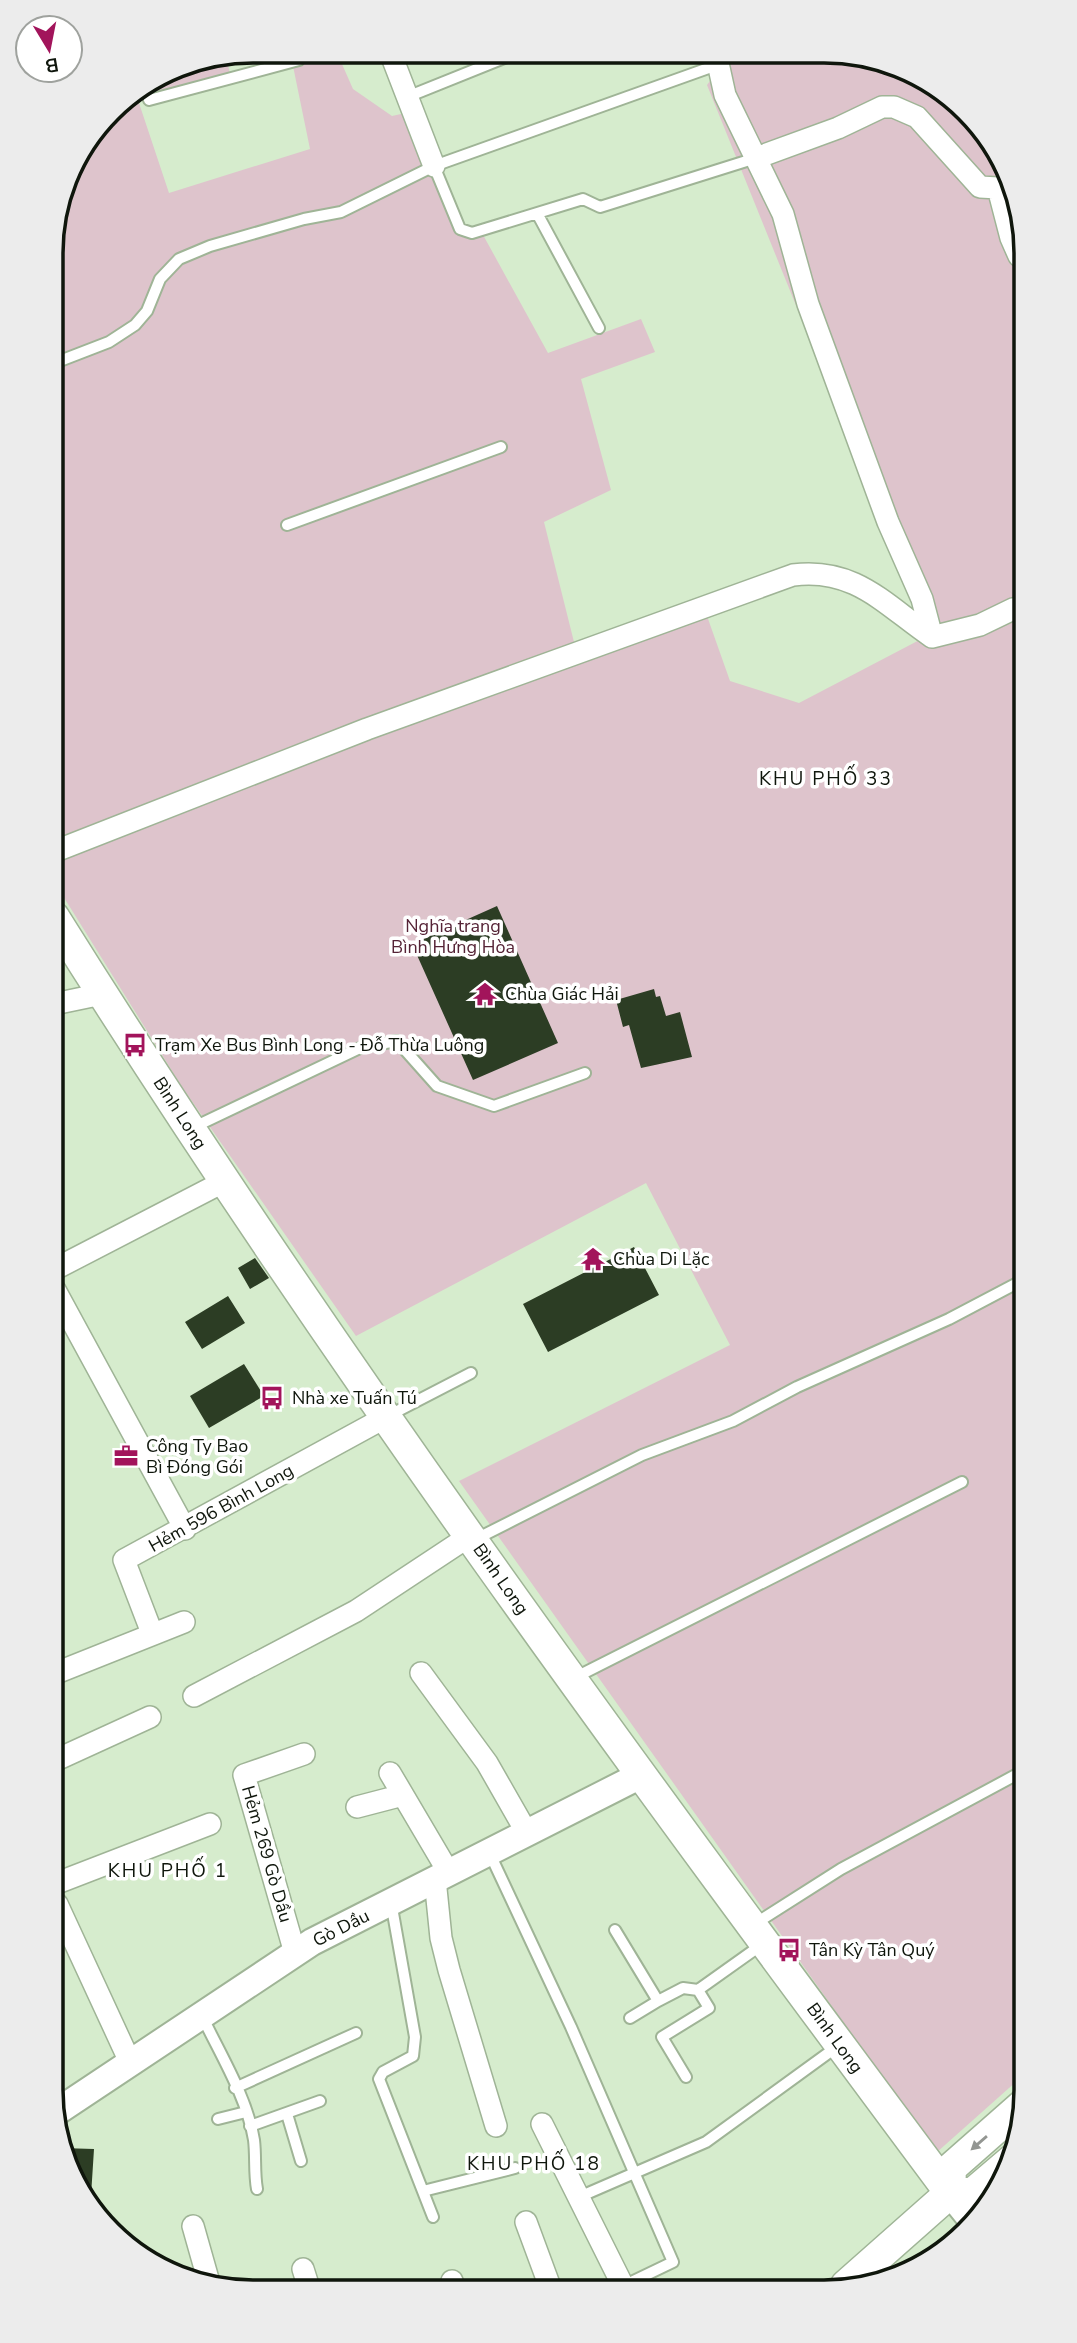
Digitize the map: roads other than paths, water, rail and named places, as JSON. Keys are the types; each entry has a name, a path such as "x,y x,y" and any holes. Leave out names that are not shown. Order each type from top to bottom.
{"main road":[{"name":"Bình Long","path":"63,931 328,1339 641,1775 950,2193"},
{"path":"950,2193 951,2168 1012,2114"},
{"path":"855,2277 950,2193 973,2193 994,2175"}],"street":[{"path":"394,63 435,166"},
{"path":"717,63 725,95 783,214 808,304 888,522 922,599 932,637"},
{"path":"756,158 838,128 882,107 903,110 917,117 980,187 998,188 1012,229"},
{"path":"63,848 367,729 793,575 830,575 854,582 932,637 981,625 1014,609"},
{"path":"63,1002 102,994"},
{"path":"63,1265 225,1181"},
{"path":"63,1305 185,1530"},
{"name":"Hẻm 596 Bình Long","path":"152,1633 124,1560 185,1530 386,1417"},
{"path":"194,1696 356,1611 472,1538"},
{"path":"63,1670 184,1622"},
{"path":"421,1673 487,1763 527,1833"},
{"path":"63,1757 150,1717"},
{"name":"Hẻm 269 Gò Dầu","path":"295,1953 244,1775 304,1754"},
{"path":"390,1773 403,1794 442,1876 441,1938 496,2126"},
{"name":"Gò Dầu","path":"64,2106 295,1953 641,1775"},
{"path":"357,1807 403,1794"},
{"path":"63,1881 210,1824"},
{"path":"63,1917 130,2062"},
{"path":"542,2124 620,2280"},
{"name":"Bình Long","path":"950,2193 967,2215"},
{"path":"526,2222 547,2280"},
{"path":"192,2226 206,2274"}],"lane":[{"path":"149,100 288,63"},
{"path":"407,97 492,63"},
{"path":"63,360 109,342 135,325 147,311 160,279 179,259 237,238 341,212 435,166 705,63"},
{"path":"435,166 456,222 464,232 472,233 538,215 583,199 600,207 756,158"},
{"path":"538,215 599,328"},
{"path":"287,525 501,447"},
{"path":"191,1129 362,1047 397,1041 437,1086 494,1106 585,1073"},
{"path":"472,1538 642,1455 733,1421 797,1387 948,1319 1014,1285"},
{"path":"386,1417 471,1373"},
{"path":"572,1679 962,1482"},
{"path":"629,2018 683,1989 698,1990 758,1934 841,1868 1014,1776"},
{"path":"489,1852 571,2026 673,2262 636,2280"},
{"path":"391,1902 415,2037 413,2056 383,2072 379,2079 433,2217"},
{"path":"615,1930 658,2001"},
{"path":"685,2077 662,2037 709,2008 698,1990"},
{"path":"201,2014 246,2112 254,2142 253,2166 257,2189"},
{"path":"235,2088 356,2034"},
{"path":"579,2197 706,2142 840,2045"},
{"path":"250,2126 320,2101"},
{"path":"218,2119 246,2112"},
{"path":"287,2114 301,2161"},
{"path":"423,2191 514,2168"}],"place":[{"name":"Chùa Giác Hải","path":"485,994"},
{"name":"Trạm Xe Bus Bình Long - Đỗ Thừa Luông","path":"135,1045"},
{"name":"Chùa Di Lặc","path":"593,1259"},
{"name":"Nhà xe Tuấn Tú","path":"272,1398"},
{"name":"Công Ty Bao Bì Đóng Gói","path":"126,1456"},
{"name":"Tân Kỳ Tân Quý","path":"789,1950"}],"district":[{"name":"KHU PHỐ 33","path":"826,778"},
{"name":"KHU PHỐ 1","path":"168,1870"},
{"name":"KHU PHỐ 18","path":"534,2163"}],"park label":[{"name":"Nghĩa trang Bình Hưng Hòa","path":"453,936"}]}
